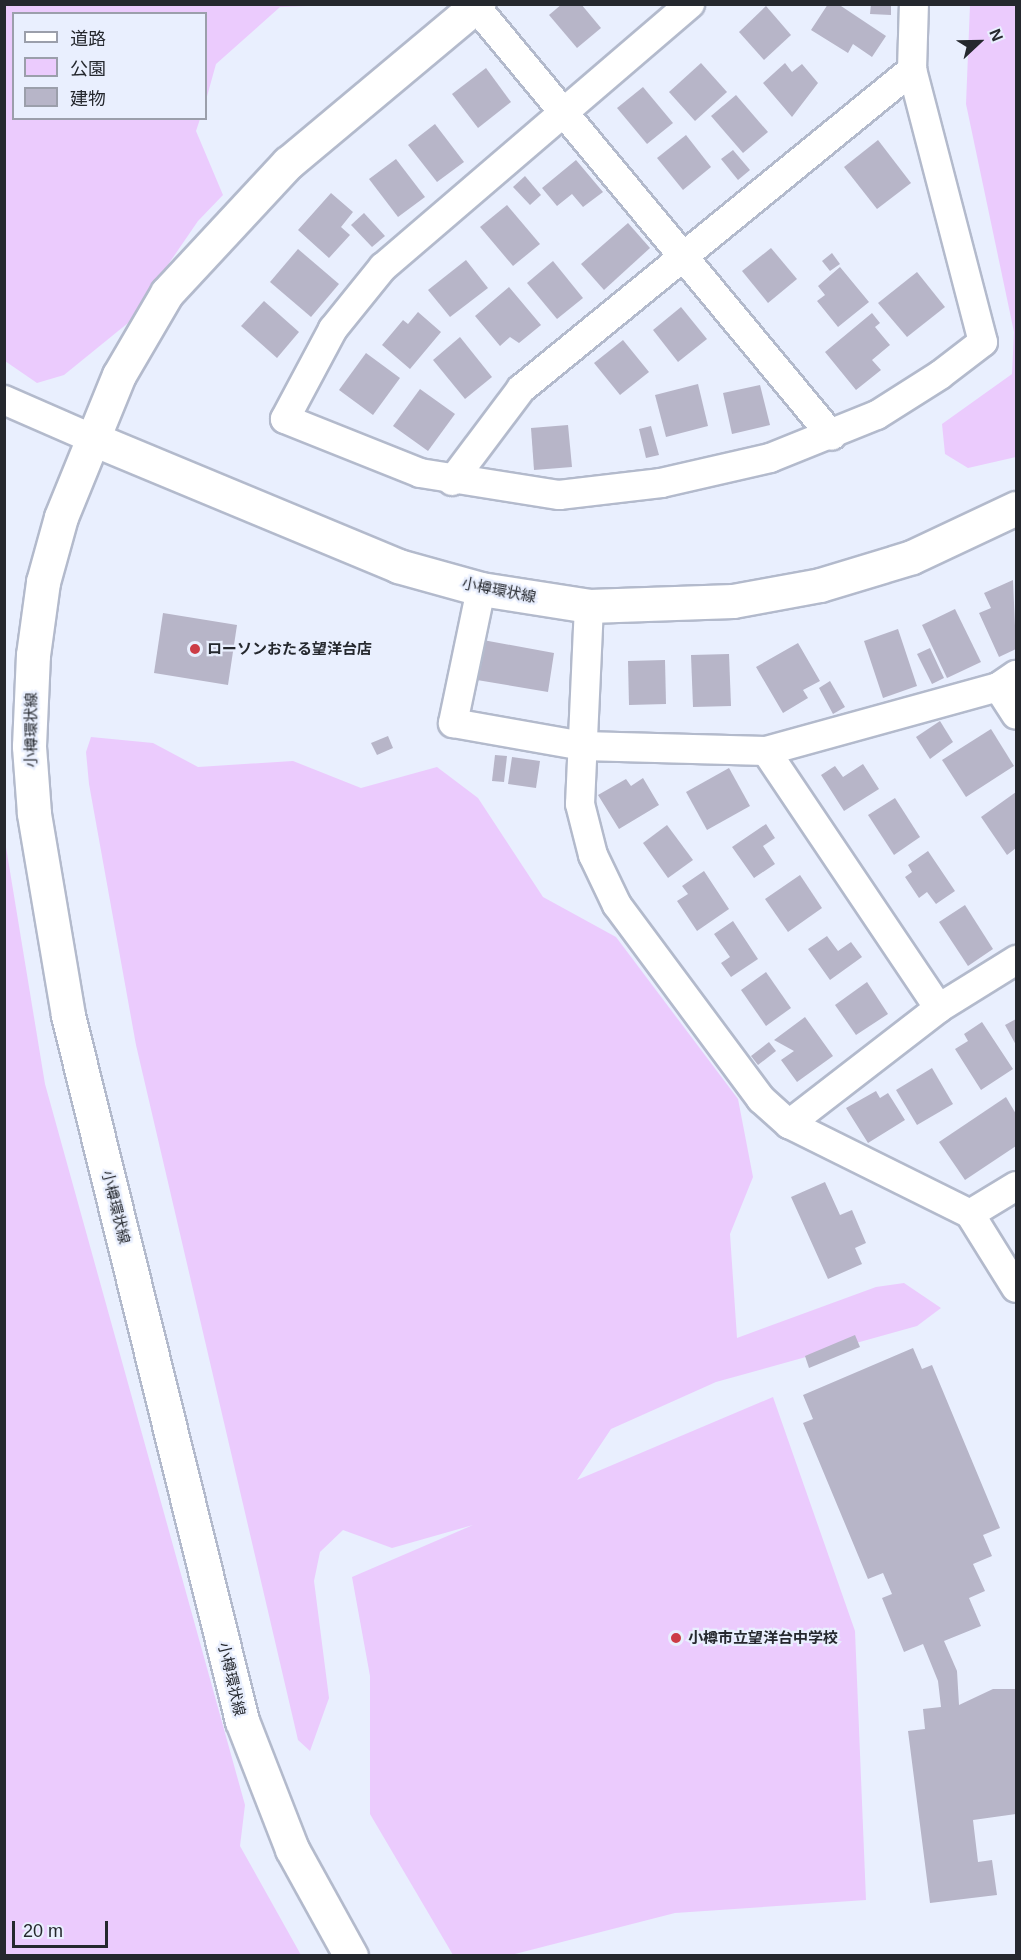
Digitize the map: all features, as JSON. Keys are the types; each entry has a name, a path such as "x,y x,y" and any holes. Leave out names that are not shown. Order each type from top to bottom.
{"main road":[{"path":"91,438 119,375 167,293 223,228 288,163 477,6"},
{"name":"小樽環状線","path":"351,1956 292,1849 242,1721 68,1015 44,888 29,746 33,655 43,582 91,438 362,552 481,589 589,606 733,601 820,585 912,557 1017,508"}],"street":[{"path":"690,4 567,112 383,267 333,329 285,419 452,481 559,495 661,483 770,458 832,436 940,375 983,342 912,70 914,4"},
{"path":"477,6 567,112 681,256 832,436"},
{"path":"452,481 521,389 681,256 912,70"},
{"path":"4,400 91,438"},
{"path":"481,589 453,723 583,746 766,751 1007,681 1017,715"},
{"path":"589,606 580,804 593,855 617,905 761,1099 789,1124 970,1214 1017,1288"},
{"path":"766,751 939,1008"},
{"path":"789,1124 939,1008 1017,960"},
{"path":"970,1214 1017,1186"}],"green space":[{"path":"4,5 335,5 280,7 216,64 207,96 207,12 12,12 12,120 200,120 196,131 223,195 198,221 128,323 64,375 37,383 5,361"},
{"path":"970,5 1016,5 1016,457 968,468 945,454 942,424 1012,374 1014,332 966,104"},
{"path":"91,737 153,743 198,767 293,761 361,788 437,767 478,798 543,897 616,937 738,1099 753,1177 730,1234 737,1338 876,1287 904,1283 941,1308 917,1326 716,1382 611,1429 577,1480 773,1397 855,1631 866,1900 675,1913 511,1955 453,1955 370,1814 370,1676 352,1577 473,1525 392,1548 343,1530 320,1552 314,1581 329,1698 310,1751 298,1740 136,1045 89,784 86,752"},
{"path":"5,841 45,1084 245,1805 240,1846 301,1955 5,1955"}],"building":[{"path":"562,4 581,4 601,28 577,48 549,15"},
{"path":"828,4 838,4 886,36 872,57 853,44 848,53 811,30"},
{"path":"871,4 891,4 891,15 870,14"},
{"path":"766,6 791,35 764,60 739,32"},
{"path":"701,63 727,92 695,121 669,92"},
{"path":"785,63 792,72 802,64 818,83 792,117 763,83"},
{"path":"486,68 511,102 478,128 452,94"},
{"path":"643,87 673,123 647,144 617,108"},
{"path":"736,95 768,132 743,153 711,116"},
{"path":"435,124 464,162 437,182 408,145"},
{"path":"686,135 711,167 683,190 657,158"},
{"path":"878,140 911,183 877,209 844,167"},
{"path":"733,150 750,170 738,180 721,159"},
{"path":"396,159 425,197 398,217 369,179"},
{"path":"576,160 603,192 583,207 572,194 557,206 542,188"},
{"path":"525,176 541,195 530,205 513,187"},
{"path":"331,193 353,212 341,227 350,235 329,258 298,230"},
{"path":"507,205 540,244 513,266 480,227"},
{"path":"364,213 385,236 372,247 351,225"},
{"path":"628,223 650,248 604,290 581,264"},
{"path":"771,248 797,279 768,303 742,271"},
{"path":"298,249 339,284 311,317 270,282"},
{"path":"832,253 840,264 830,271 822,261"},
{"path":"466,260 488,288 450,317 428,290"},
{"path":"553,261 583,298 557,319 527,283"},
{"path":"840,267 869,302 838,327 817,301 825,295 818,286"},
{"path":"917,272 945,307 907,337 878,303"},
{"path":"509,287 541,325 519,343 510,337 500,346 475,316"},
{"path":"264,301 299,332 277,358 241,326"},
{"path":"681,307 707,339 678,362 653,330"},
{"path":"418,312 441,332 410,369 382,345 403,320 408,324"},
{"path":"872,313 880,323 875,327 890,345 872,360 881,370 856,390 825,352"},
{"path":"460,337 492,377 465,399 433,360"},
{"path":"623,340 649,372 620,395 594,363"},
{"path":"366,353 400,378 373,415 339,390"},
{"path":"698,384 708,426 666,437 655,395"},
{"path":"760,385 770,425 732,434 723,393"},
{"path":"420,389 455,414 428,451 393,426"},
{"path":"568,425 572,467 534,470 531,428"},
{"path":"651,426 659,455 646,458 639,429"},
{"path":"1013,580 1016,649 999,657 979,613 991,608 984,593"},
{"path":"955,609 981,662 947,678 922,625"},
{"name":"ローソンおたる望洋台店","path":"163,613 237,625 228,685 154,673"},
{"path":"898,629 917,686 883,698 864,641"},
{"path":"483,640 554,653 548,692 477,680"},
{"path":"798,643 820,681 803,690 808,698 783,713 756,667"},
{"path":"930,648 944,678 932,684 917,654"},
{"path":"729,654 731,706 693,707 691,655"},
{"path":"665,660 666,704 629,705 628,661"},
{"path":"830,681 845,707 833,714 819,688"},
{"path":"940,721 953,742 930,759 916,737"},
{"path":"991,729 1014,766 966,797 942,760"},
{"path":"388,736 393,748 377,755 371,743"},
{"path":"495,755 507,756 504,782 492,781"},
{"path":"512,757 540,761 536,788 508,784"},
{"path":"863,764 879,789 844,811 821,775 835,766 843,777"},
{"path":"729,768 750,806 707,830 686,792"},
{"path":"643,778 659,805 619,829 598,795 626,779 631,786"},
{"path":"1016,792 1016,848 1007,855 981,817"},
{"path":"895,798 920,837 894,855 868,815"},
{"path":"766,824 775,838 763,846 775,864 754,878 732,847"},
{"path":"667,825 693,860 668,878 643,843"},
{"path":"928,851 955,891 936,904 927,892 919,898 905,877 912,872 908,865"},
{"path":"704,871 729,909 697,931 677,901 688,894 682,886"},
{"path":"800,875 822,908 788,932 765,899"},
{"path":"965,905 993,949 968,966 939,922"},
{"path":"733,921 758,959 731,977 721,963 730,957 714,934"},
{"path":"827,936 838,951 851,942 862,957 830,980 808,949"},
{"path":"766,972 791,1008 766,1026 741,990"},
{"path":"867,982 888,1014 856,1035 835,1005"},
{"path":"805,1017 833,1056 797,1082 781,1060 794,1051 774,1040"},
{"path":"1016,1019 1016,1045 1005,1025"},
{"path":"982,1022 1013,1069 981,1090 955,1049 968,1041 964,1034"},
{"path":"769,1042 776,1051 758,1065 751,1056"},
{"path":"932,1068 953,1104 917,1125 896,1090"},
{"path":"876,1091 880,1098 888,1093 905,1120 868,1143 846,1108"},
{"path":"1006,1097 1016,1114 1016,1146 965,1180 939,1142"},
{"path":"825,1182 840,1215 852,1210 866,1243 855,1248 862,1264 828,1279 791,1197"},
{"path":"855,1335 860,1347 809,1368 805,1356"},
{"path":"913,1348 922,1369 932,1365 1000,1528 983,1535 992,1556 973,1564 985,1591 969,1598 981,1626 944,1641 957,1671 959,1705 993,1689 1016,1689 1016,1814 973,1820 978,1862 992,1860 997,1895 930,1903 908,1731 925,1729 923,1709 941,1707 938,1681 923,1644 904,1652 882,1598 892,1594 883,1573 868,1579 803,1423 813,1419 803,1395"}],"place":[{"name":"ローソンおたる望洋台店","path":"195,649"},
{"name":"小樽市立望洋台中学校","path":"676,1638"}]}
